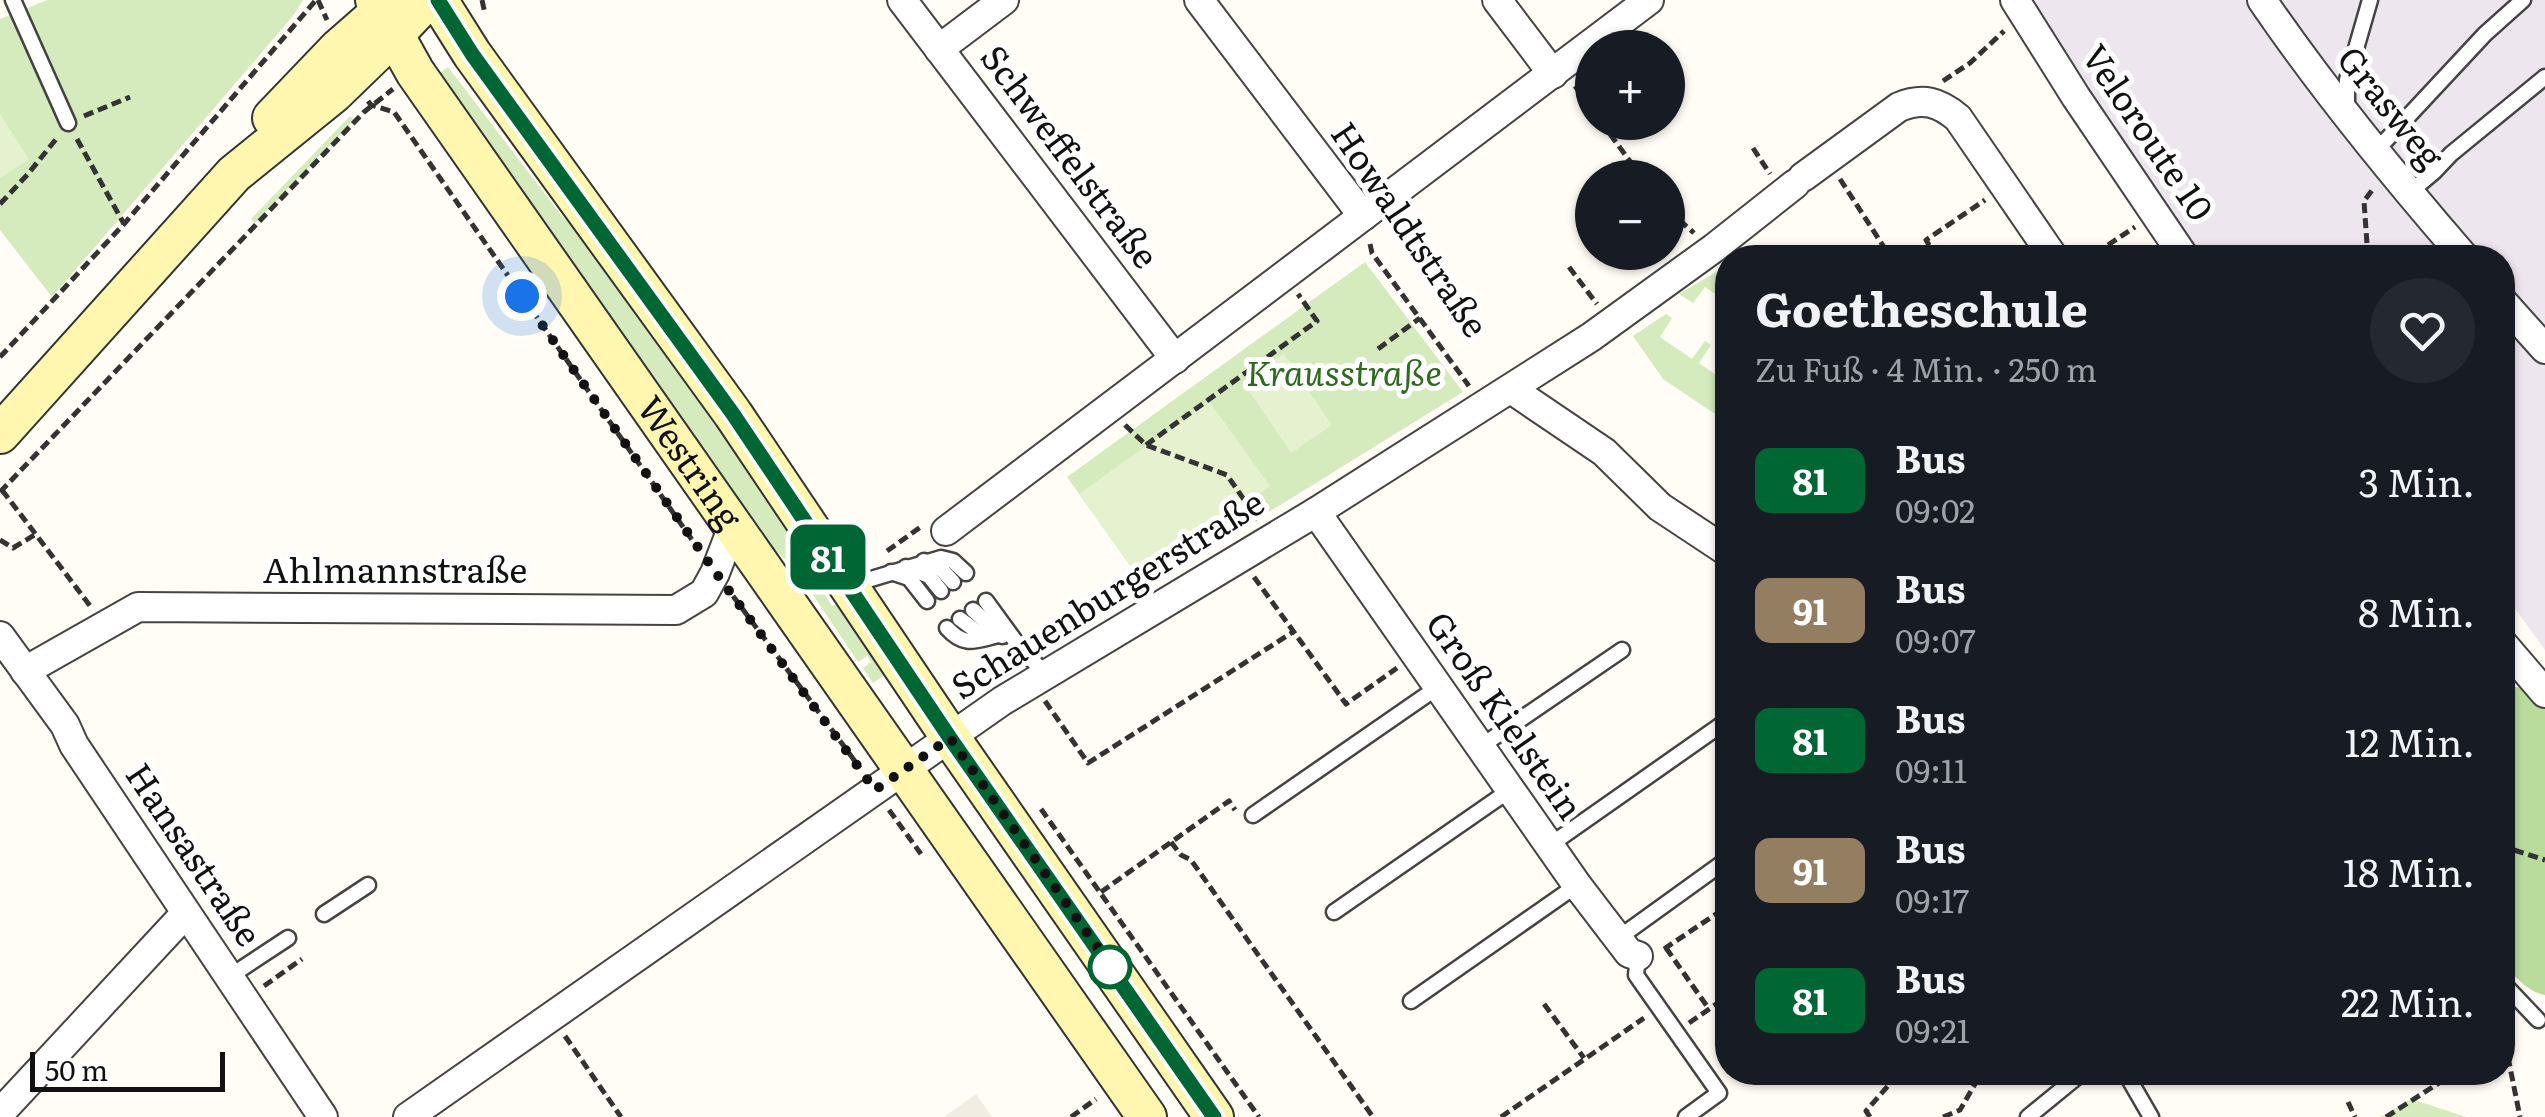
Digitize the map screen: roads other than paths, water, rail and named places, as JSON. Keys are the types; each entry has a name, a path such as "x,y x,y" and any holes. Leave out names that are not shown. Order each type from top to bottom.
{"main road":[{"path":"0,434 234,174 333,94 386,12 426,0"},
{"name":"Westring","path":"438,0 472,54 733,414 950,738 1214,1117"},
{"name":"Westring","path":"386,12 415,72 732,526 890,780 1147,1117"}],"street":[{"name":"Schweffelstraße","path":"902,0 1175,359"},
{"path":"939,49 1004,0"},
{"name":"Howaldtstraße","path":"1199,0 1363,216"},
{"path":"1497,0 1552,74"},
{"path":"946,531 1650,0"},
{"name":"Veloroute 10","path":"2015,0 2176,245"},
{"name":"Grasweg","path":"2262,0 2306,65 2454,245"},
{"name":"Schauenburgerstraße","path":"1718,245 1899,107 1924,101 1939,104 1958,118 2045,245"},
{"name":"Schauenburgerstraße","path":"408,1117 1039,678 1316,512 1511,389 1715,247"},
{"path":"2515,315 2545,349"},
{"path":"1511,389 1604,452 1660,507 1715,543"},
{"name":"Groß Kielstein","path":"1316,512 1577,885 1628,948"},
{"name":"Ahlmannstraße","path":"26,671 138,606 676,610 704,592 716,573 732,526"},
{"name":"Hansastraße","path":"0,636 66,725 74,745 322,1117"},
{"path":"2515,658 2545,692"},
{"path":"0,1114 185,914"}],"lane":[{"path":"14,0 68,124"},
{"path":"2347,116 2347,80 2370,0"},
{"path":"2391,173 2485,34 2522,0"},
{"path":"2391,173 2434,172 2545,77"},
{"path":"847,586 924,561 940,558 953,561 953,582 898,570"},
{"path":"898,570 927,601"},
{"path":"966,614 1016,642 1039,678"},
{"path":"966,614 1016,642"},
{"path":"966,614 957,640 968,642 1000,636"},
{"path":"1480,746 1622,650"},
{"path":"1253,815 1438,688"},
{"path":"1550,845 1715,729"},
{"path":"1334,912 1510,790"},
{"path":"1686,1117 1719,1093 1636,975 1628,948 1715,871"},
{"path":"1411,1002 1577,885"},
{"path":"324,914 368,886"},
{"path":"237,988 288,938"},
{"path":"2515,996 2538,1020"},
{"path":"2028,1117 2067,1085"},
{"path":"2132,1085 2150,1117"}],"park label":[{"name":"Krausstraße","path":"1344,374"}]}
